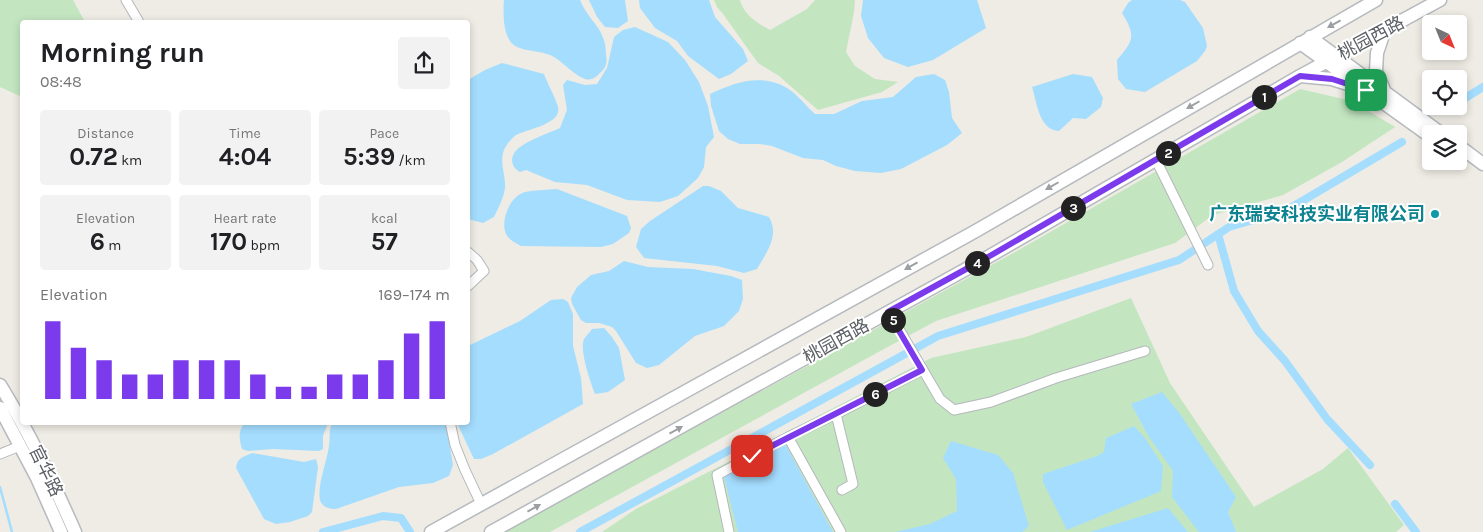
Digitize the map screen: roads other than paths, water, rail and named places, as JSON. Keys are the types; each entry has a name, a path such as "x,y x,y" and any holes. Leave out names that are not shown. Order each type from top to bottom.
{"main road":[{"name":"桃园西路","path":"431,532 974,232 1376,0"},
{"name":"桃园西路","path":"491,532 988,257 1300,76 1440,0"},
{"path":"1385,92 1376,71 1377,53 1386,29"},
{"path":"1305,40 1331,59 1385,92 1430,125"},
{"path":"1331,59 1366,90 1422,130"},
{"path":"1300,76 1332,79 1366,90"},
{"path":"1467,152 1483,164"},
{"path":"1467,163 1483,174"},
{"name":"官华路","path":"0,385 20,419"},
{"name":"官华路","path":"0,408 37,478 61,532"},
{"name":"官华路","path":"23,425 49,474 75,532"}],"street":[{"path":"126,0 138,20"},
{"path":"1156,160 1208,265"},
{"path":"470,254 477,260 484,271 470,284"},
{"path":"888,312 940,399 954,410 991,402 1056,378 1145,351"},
{"path":"729,532 716,475 922,370"},
{"path":"836,414 853,484 842,490"},
{"path":"451,425 465,470 481,504"},
{"path":"788,437 841,532"},
{"path":"0,454 20,446"}],"water":[{"path":"504,0 580,0 603,38 606,59 604,68 594,78 585,79 550,55 513,45 505,27"},
{"path":"589,0 625,0 628,21 618,28 605,27 597,17"},
{"path":"639,0 709,0 715,17 743,49 748,61 731,74 719,79 688,56 677,41 655,28 640,8"},
{"path":"863,0 977,0 986,28 933,60 908,67 884,58 868,38 861,16"},
{"path":"1132,0 1180,0 1185,2 1203,28 1207,46 1197,61 1145,92 1126,89 1118,79 1117,60 1131,38 1130,27 1122,13"},
{"path":"635,27 668,42 685,60 699,82 708,106 714,137 706,147 704,167 698,178 678,196 660,202 627,200 587,185 555,182 526,170 520,172 516,169 512,160 514,153 520,147 560,128 567,110 563,85 567,80 585,85 597,84 607,68 614,37 623,30"},
{"path":"502,63 544,74 557,103 558,113 549,122 516,135 506,146 502,160 505,188 501,203 494,217 483,223 470,220 470,79"},
{"path":"934,74 945,80 949,92 952,118 962,133 947,145 901,169 881,173 855,171 823,160 803,158 772,146 740,144 728,139 719,131 711,106 710,94 738,83 758,80 777,83 787,88 815,114 834,114 862,101 893,97 916,77"},
{"path":"1073,74 1092,77 1103,98 1101,107 1086,119 1073,118 1059,131 1052,129 1047,126 1040,115 1032,87"},
{"path":"703,186 709,186 721,191 738,208 769,217 773,231 772,238 768,251 757,269 744,273 717,266 644,258 636,247 641,229"},
{"path":"557,189 627,216 631,228 629,233 613,244 601,247 521,246 510,240 504,228 504,222 508,209 515,198 525,192"},
{"path":"624,261 648,267 693,269 742,280 743,299 739,311 724,326 695,336 659,365 647,368 636,363 612,327 599,323 586,323 581,320 572,304 571,298 577,287 591,275 609,271"},
{"path":"563,299 568,302 573,314 573,346 581,378 583,404 493,454 481,459 474,459 458,425 470,425 470,345 520,321 551,300"},
{"path":"604,328 619,348 625,380 608,392 595,394 586,366 583,344 584,339 592,329"},
{"path":"1162,392 1180,414 1236,497 1228,512 1236,532 1199,532 1172,497 1173,471 1149,437 1131,404"},
{"path":"243,425 327,425 323,436 323,449 319,451 273,449 248,451 242,449 241,430"},
{"path":"332,425 446,425 453,465 449,476 433,483 399,487 336,509 331,509 322,504 319,494 328,452"},
{"path":"1134,426 1145,438 1163,466 1161,491 1067,530 1043,482 1043,474 1097,456 1104,452 1106,438"},
{"path":"951,441 998,455 1013,473 1029,526 1022,532 895,532 930,524 957,511 956,479 943,458"},
{"path":"785,444 833,532 738,532 724,477"},
{"path":"252,453 304,462 316,459 318,467 312,512 308,516 276,524 264,519 236,468 239,460"},
{"path":"1168,508 1188,532 1090,532"}],"waterway":[{"path":"1467,97 1483,87"},
{"path":"580,532 938,336 1179,260 1229,227 1287,210 1402,142"},
{"path":"1218,234 1234,291 1258,331 1285,361 1327,419 1370,465"},
{"path":"0,487 12,532"},
{"path":"1395,504 1416,532"},
{"path":"323,532 383,516 401,518 410,532"}],"place":[{"name":"广东瑞安科技实业有限公司","path":"1435,214"}]}
